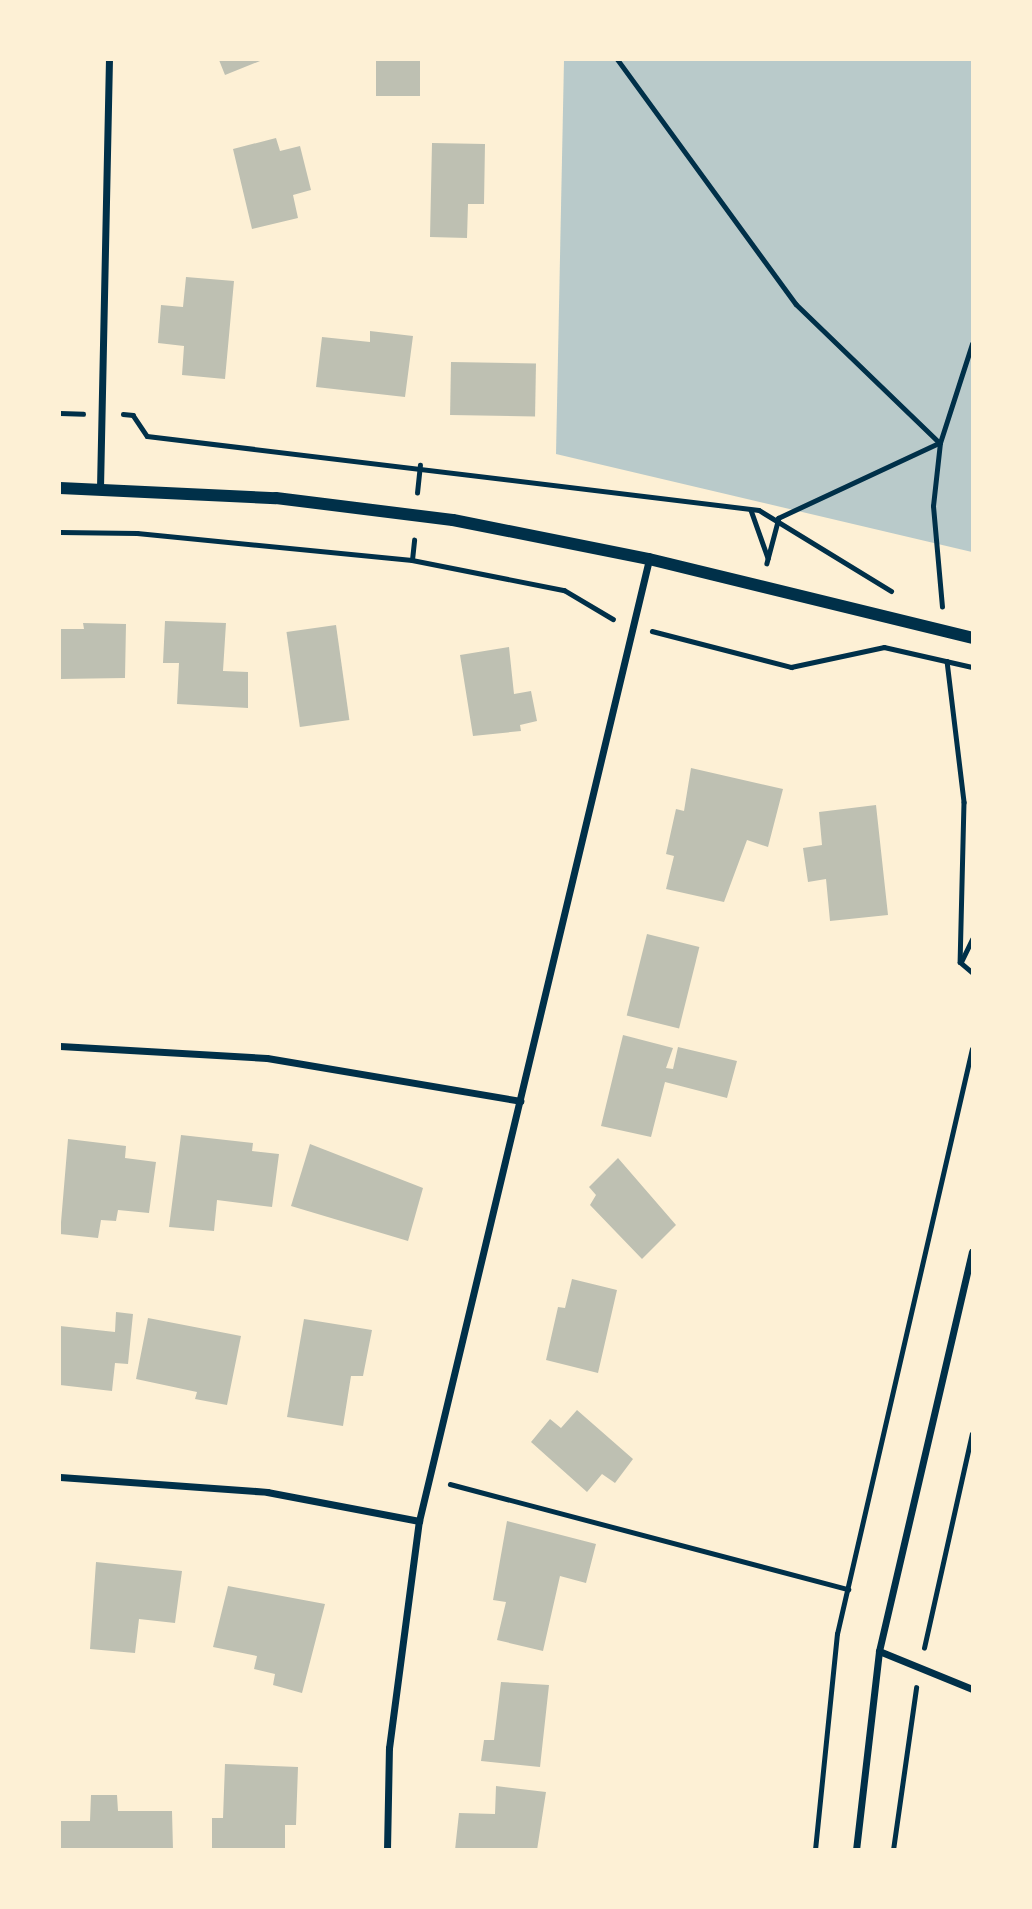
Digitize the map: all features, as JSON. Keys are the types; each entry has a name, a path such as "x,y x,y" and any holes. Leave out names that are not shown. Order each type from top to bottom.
{"street":[{"path":"100,488 108,60"},
{"path":"60,488 276,498 415,515 649,559 970,638"},
{"path":"387,1850 389,1748 419,1521 649,559"},
{"path":"60,1046 267,1058 520,1101"},
{"path":"856,1850 879,1651 972,1253"},
{"path":"60,1477 267,1492 419,1521"},
{"path":"879,1651 972,1689"}],"path":[{"path":"618,60 796,304 940,443 778,522 761,586"},
{"path":"133,415 147,436 750,509 778,522 906,596"},
{"path":"750,509 768,559"},
{"path":"60,532 137,533 412,560 564,590 607,617"},
{"path":"690,643 791,667 884,647 971,666"},
{"path":"960,962 972,939"},
{"path":"815,1850 823,1737 848,1589 972,1049"},
{"path":"927,1634 972,1434"},
{"path":"429,1478 848,1589"},
{"path":"893,1850 909,1728"}],"shaded area":[{"path":"564,60 972,60 972,552 556,454"}],"building":[{"path":"219,60 258,60 260,61 225,75"},
{"path":"376,60 420,60 420,96 376,96"},
{"path":"276,138 280,151 300,146 311,190 293,195 298,218 252,229 233,149"},
{"path":"432,143 485,144 484,204 468,204 467,238 430,237"},
{"path":"186,277 234,281 225,379 182,375 184,346 158,343 161,305 183,307"},
{"path":"370,331 413,336 405,397 316,387 322,337 370,342"},
{"path":"451,362 536,363 535,416 450,415"},
{"path":"165,621 226,623 223,671 248,672 248,708 177,704 179,663 163,663"},
{"path":"83,623 126,624 125,678 60,679 60,629 84,629"},
{"path":"336,625 349,720 300,727 286,632"},
{"path":"509,647 514,694 531,691 537,721 520,725 521,731 473,736 460,655"},
{"path":"691,768 783,789 768,847 747,840 724,902 666,889 674,856 666,854 676,809 684,811"},
{"path":"876,805 888,915 830,921 826,879 808,882 803,848 822,845 819,812"},
{"path":"647,934 699,947 679,1029 627,1016"},
{"path":"623,1035 673,1048 666,1068 673,1069 678,1047 737,1061 727,1098 665,1082 651,1137 601,1126"},
{"path":"181,1135 253,1143 252,1151 279,1154 272,1207 217,1200 214,1231 169,1227"},
{"path":"68,1139 126,1146 125,1158 156,1162 149,1213 118,1210 116,1221 101,1220 98,1238 60,1234"},
{"path":"310,1144 423,1188 408,1241 291,1206"},
{"path":"618,1158 676,1225 642,1259 590,1205 596,1195 589,1187"},
{"path":"572,1279 617,1290 598,1373 546,1360 558,1307 565,1308"},
{"path":"116,1312 133,1314 128,1364 115,1363 112,1391 60,1385 60,1326 115,1332"},
{"path":"148,1318 241,1336 227,1405 195,1399 197,1392 136,1379"},
{"path":"304,1319 372,1330 363,1376 351,1376 343,1426 287,1417"},
{"path":"577,1410 633,1459 615,1483 602,1474 587,1492 531,1442 550,1419 561,1428"},
{"path":"507,1521 596,1544 586,1583 560,1576 543,1651 497,1640 506,1602 493,1600"},
{"path":"96,1562 182,1571 175,1623 139,1619 135,1653 90,1649"},
{"path":"228,1586 325,1604 302,1693 273,1685 275,1674 254,1669 257,1656 213,1647"},
{"path":"501,1682 549,1685 540,1767 481,1761 484,1740 494,1740"},
{"path":"225,1764 298,1767 296,1825 285,1825 285,1850 212,1850 212,1818 223,1818"},
{"path":"496,1786 546,1792 537,1850 455,1850 459,1813 495,1814"},
{"path":"91,1795 117,1795 118,1811 172,1811 173,1850 60,1850 60,1821 90,1821"}]}
